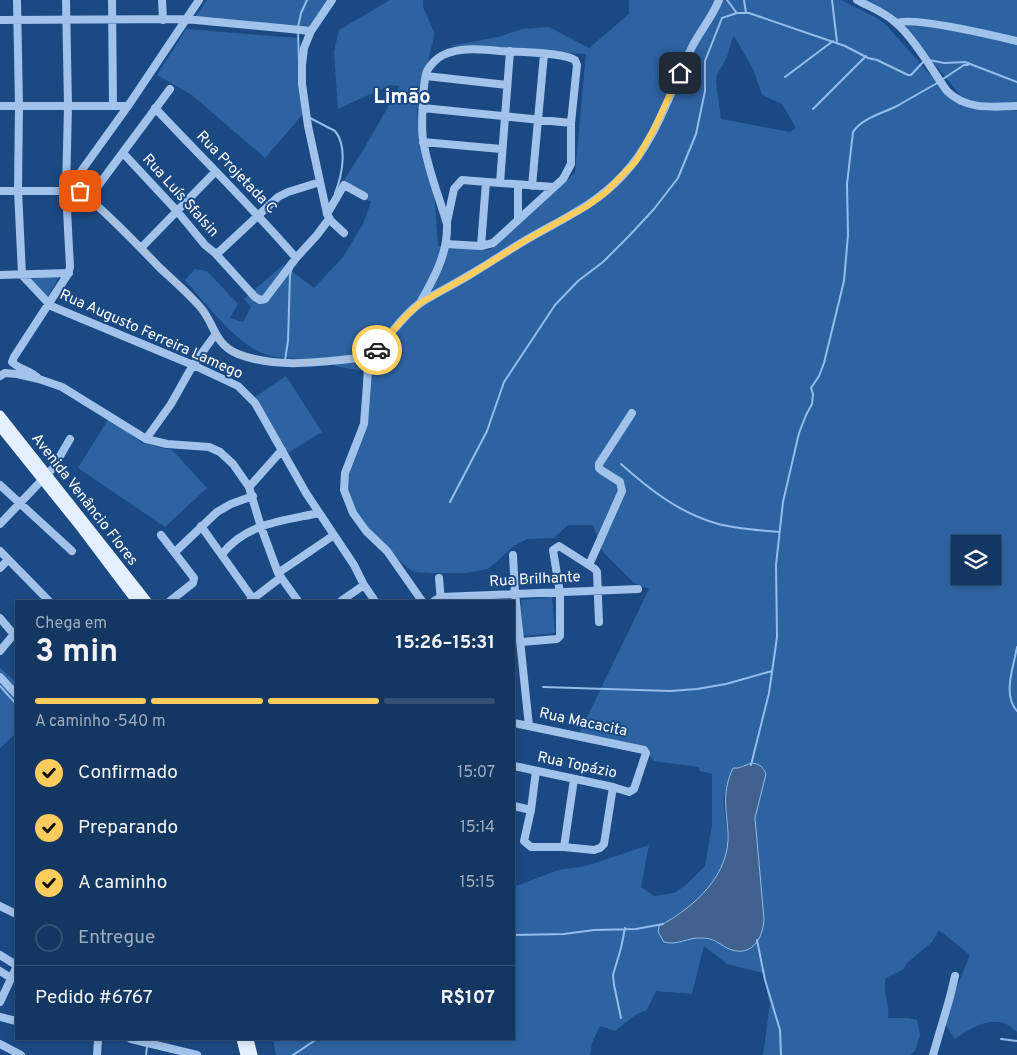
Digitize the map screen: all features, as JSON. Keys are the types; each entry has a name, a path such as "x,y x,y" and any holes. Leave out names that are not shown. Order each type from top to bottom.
{"main road":[{"name":"Avenida Venâncio Flores","path":"0,415 135,600"},
{"name":"Avenida Venâncio Flores","path":"0,427 45,477 145,600"},
{"path":"241,1040 245,1055"},
{"path":"249,1040 252,1055"}],"street":[{"path":"17,0 18,190 22,275"},
{"path":"39,379 31,372 12,362 69,273 66,190 68,106 66,0"},
{"path":"112,0 113,106"},
{"path":"162,0 163,20"},
{"path":"0,191 66,190 128,106 199,0"},
{"path":"332,0 310,31 304,48 302,84 308,126 328,216 344,233"},
{"path":"72,184 142,248 202,309 215,335 236,354 266,361 286,363 370,357 383,345 403,319 420,303 587,206 623,176 636,161 647,143 697,38 713,15 719,0"},
{"path":"857,0 897,23 954,98 962,103 993,107 1017,106"},
{"path":"0,20 185,19 310,31"},
{"path":"897,23 903,20 922,22 1017,41"},
{"path":"446,244 490,245 563,179 571,164 571,123 576,62 572,58 476,49 447,54 433,64 426,76 423,142 447,224"},
{"path":"500,183 501,149 510,52"},
{"path":"532,186 544,54"},
{"path":"426,76 507,85"},
{"path":"89,198 170,89"},
{"path":"0,106 128,106"},
{"name":"Rua Projetada C","path":"156,108 258,215 294,261"},
{"path":"424,108 571,123"},
{"path":"423,142 501,149"},
{"name":"Rua Luís Sfalsin","path":"123,153 206,245 217,252 255,297 265,300 294,261"},
{"path":"142,248 215,172"},
{"path":"420,303 442,261 454,189 460,182 467,180 554,187"},
{"path":"217,252 283,194 320,182"},
{"path":"481,246 486,182"},
{"path":"294,261 317,235 342,186 346,185 364,196"},
{"path":"518,185 518,219"},
{"name":"Rua Augusto Ferreira Lamego","path":"0,275 69,273"},
{"name":"Rua Augusto Ferreira Lamego","path":"22,275 49,304 194,365 244,391 255,403 306,493 354,565 374,600"},
{"path":"146,439 215,335"},
{"path":"370,357 364,424 345,473 344,490 353,513 366,531 386,552 421,600"},
{"path":"0,376 5,373 12,373 39,379 62,387 146,439 168,444 202,446 215,449 233,464 249,487 279,576 297,600"},
{"path":"589,565 622,491 620,482 601,470 599,464 632,413"},
{"path":"0,524 53,468 70,439"},
{"path":"249,487 282,450"},
{"path":"0,485 72,551"},
{"path":"175,552 224,507 253,496"},
{"path":"222,554 238,537 261,527 319,513"},
{"path":"202,526 252,600 279,576 334,535"},
{"path":"161,535 193,574 195,580 188,588 171,600"},
{"path":"521,642 557,640 560,634 560,593 553,550 559,546 597,572 599,622"},
{"path":"0,551 45,600"},
{"path":"513,555 515,593 529,726"},
{"path":"0,568 8,560"},
{"path":"438,578 439,600"},
{"path":"342,600 364,585"},
{"name":"Rua Brilhante","path":"439,600 479,599 515,593 638,589"},
{"path":"0,618 13,633 0,651"},
{"path":"0,677 15,693"},
{"name":"Rua Macacita","path":"515,723 644,750 646,753 634,789"},
{"name":"Rua Topázio","path":"515,766 614,787 629,792 634,789"},
{"path":"536,771 531,810 524,841 531,847 564,847 594,850 600,848 604,844 614,787"},
{"path":"564,847 574,779"},
{"path":"515,806 531,810"},
{"path":"0,906 15,914"},
{"path":"0,955 15,966"},
{"path":"1,998 15,969"},
{"path":"0,971 11,978"},
{"path":"933,1055 955,976"},
{"path":"0,1018 15,1021"},
{"path":"95,1040 97,1055"},
{"path":"154,1041 197,1055"},
{"path":"0,1044 21,1055"}],"shaded area":[{"path":"207,0 330,0 309,30 193,20"},
{"path":"390,0 423,0 423,7 434,36 417,110 420,144 434,189 438,246 490,250 575,173 586,54 450,46 498,37 522,29 549,27 589,48 629,14 629,0 841,0 877,18 887,26 951,98 974,109 1017,111 1017,1032 1009,1025 991,1022 971,1029 955,1039 943,1021 970,955 939,930 932,942 906,964 904,969 886,978 888,1018 917,1020 920,1035 915,1051 909,1055 763,1055 770,1004 763,973 727,964 704,946 692,994 656,991 647,1010 635,1015 615,1031 600,1026 592,1043 590,1055 276,1055 273,1040 515,1040 515,887 558,870 586,866 649,845 641,887 654,896 674,893 686,885 705,866 712,825 712,774 700,771 698,767 654,761 644,752 577,738 649,589 634,583 602,551 593,525 568,525 554,538 527,539 514,546 488,569 465,573 429,573 416,572 408,568 370,536 343,496 346,470 363,428 363,371 335,366 333,357 286,358 259,352 247,345 224,324 185,280 195,269 207,271 238,304 230,318 243,322 251,307 244,299 283,265 314,288 343,257 363,224 371,202 341,185 400,86 390,85 338,109 334,52 339,30","holes":["734,36 753,69 762,95 782,104 796,128 790,132 721,119 716,82 717,75 727,57","744,765 766,774 755,818 763,907 752,947 734,949 703,938 683,942 659,926 680,914 698,898 707,889 720,869 725,858 728,841 724,807 725,793 738,769"]},
{"path":"860,0 1017,0 1017,103 980,102 960,95 907,31"},
{"path":"186,29 298,38 303,114 265,158 192,95 157,75"},
{"path":"60,275 47,298 31,279"},
{"path":"286,376 322,432 288,453 255,397"},
{"path":"109,418 142,443 172,450 207,488 165,527 78,468"},
{"path":"552,597 555,633 523,636 521,600"},
{"path":"0,668 15,681 15,734 0,748"},
{"path":"752,763 761,766 766,774 755,818 764,919 761,934 754,946 742,951 735,951 706,938 673,943 664,942 658,932 659,926 685,910 708,888 717,875 727,847 727,785 733,768"}],"waterway":[{"path":"298,27 301,13 307,0"},
{"path":"727,0 736,12"},
{"path":"744,0 746,13"},
{"path":"832,0 837,42"},
{"path":"450,502 487,431 504,382 555,305 578,281 603,262 629,236 654,209 678,178 696,134 705,91 705,61 722,18 737,13 749,13 845,46 908,75 911,75 924,61"},
{"path":"298,31 299,62"},
{"path":"785,77 833,41"},
{"path":"813,109 866,56"},
{"path":"929,60 944,63 965,62 1017,82"},
{"path":"943,79 964,65 968,65"},
{"path":"751,765 769,693 777,637 776,565 783,502 799,433 812,404 813,394 811,388 819,376 824,363 844,281 848,235 847,184 853,132 867,119 897,106 939,82"},
{"path":"310,118 335,131 339,138 343,153 342,170 335,193"},
{"path":"285,360 288,341 290,275 292,268"},
{"path":"621,464 665,499 689,513 730,527 779,532"},
{"path":"1017,647 1010,680 1010,697 1017,711"},
{"path":"543,687 670,691 726,684 772,671"},
{"path":"0,686 15,703"},
{"path":"515,935 636,929 663,924"},
{"path":"621,1018 613,975 625,928"},
{"path":"757,940 765,980 780,1030 781,1055"},
{"path":"1001,1039 1017,1041"},
{"path":"293,1055 316,1040"},
{"path":"146,1055 147,1047"}],"way so far":[{"path":"80,191 142,248 202,309 215,335 236,354 266,361 300,363 370,357 377,350"}],"district":[{"name":"Limão","path":"402,98"}],"route":[{"path":"377,350 403,319 420,303 587,206 606,192 636,161 647,143 680,73"}]}
